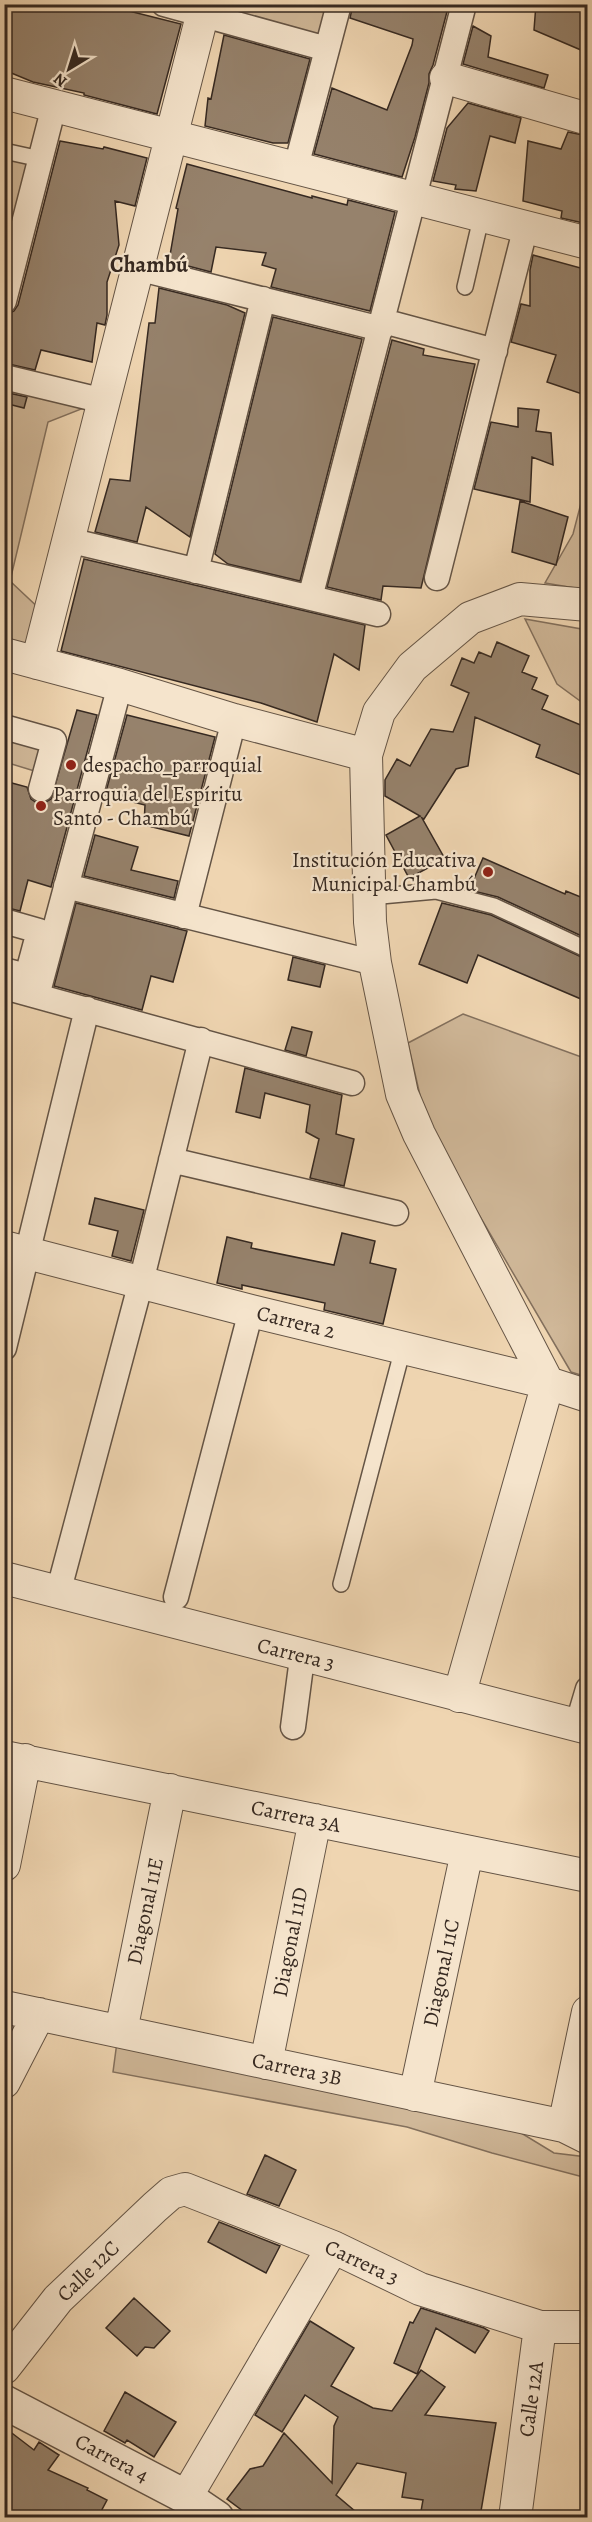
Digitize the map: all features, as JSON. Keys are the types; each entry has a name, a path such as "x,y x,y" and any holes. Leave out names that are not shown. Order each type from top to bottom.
{"street":[{"path":"164,4 203,10 327,48"},
{"path":"296,167 339,4"},
{"path":"310,598 416,197 464,4"},
{"path":"37,663 203,10"},
{"path":"446,78 588,119"},
{"path":"4,93 588,243"},
{"path":"4,301 54,106"},
{"path":"437,578 526,226"},
{"path":"138,268 263,299 495,351"},
{"path":"196,571 263,299"},
{"path":"4,377 104,401"},
{"path":"68,540 378,614"},
{"path":"459,1695 548,1383 418,1134 402,1094 375,963 370,897 366,755 379,712 412,668 470,618 520,600 588,605"},
{"path":"4,654 366,755"},
{"path":"37,996 120,685"},
{"path":"184,916 234,720"},
{"path":"4,727 54,741 41,789"},
{"path":"66,886 375,963"},
{"path":"4,921 39,931 27,976 4,970"},
{"path":"4,987 352,1083"},
{"path":"4,1348 16,1250 87,1010"},
{"path":"58,1593 141,1282 201,1040"},
{"path":"171,1160 396,1213"},
{"name":"Carrera 2","path":"16,1250 251,1311 548,1383 588,1396"},
{"path":"176,1597 251,1311"},
{"name":"Carrera 3","path":"4,1578 582,1727"},
{"path":"293,1727 301,1666"},
{"path":"582,1727 588,1689"},
{"path":"4,1864 15,1759"},
{"name":"Carrera 3A","path":"15,1759 588,1876"},
{"name":"Diagonal 11E","path":"121,2031 170,1790"},
{"name":"Diagonal 11D","path":"266,2063 315,1820"},
{"name":"Diagonal 11C","path":"415,2095 467,1852"},
{"name":"Carrera 3B","path":"4,2007 576,2132"},
{"path":"576,2132 588,2012"},
{"path":"4,2082 39,2014"},
{"name":"Carrera 3","path":"185,2189 333,2247 420,2289 540,2327"},
{"name":"Calle 12C","path":"4,2368 57,2299 171,2193 185,2189"},
{"path":"186,2498 333,2247"},
{"path":"540,2327 588,2327"},
{"name":"Calle 12A","path":"515,2517 540,2327"},
{"name":"Carrera 4","path":"4,2402 186,2498 217,2517"}],"lane":[{"path":"4,151 36,158"},
{"path":"465,287 482,214"},
{"path":"370,897 436,891 494,906 588,950"},
{"path":"341,1584 403,1348"}],"shaded area":[{"path":"208,5 334,5 324,42"},
{"path":"5,157 34,164 5,291"},
{"path":"4,382 94,404 48,422 10,581 44,613 34,654 5,646"},
{"path":"587,480 587,590 545,583 573,534"},
{"path":"525,619 587,630 587,706 557,684"},
{"path":"11,734 49,744 41,773 5,762"},
{"path":"463,1014 587,1059 587,1377 571,1372 427,1126 408,1043"},
{"path":"117,2042 513,2128 554,2153 587,2157 587,2178 492,2153 407,2127 113,2072"}],"building":[{"path":"4,4 101,4 181,24 157,114 84,95 84,93 33,82 4,70"},
{"path":"353,4 449,4 429,74 429,83 415,137 402,177 314,154 332,88 387,110 412,45 413,39 350,18"},
{"path":"536,4 588,4 588,53 534,30"},
{"path":"473,26 491,36 488,57 548,75 544,88 463,64"},
{"path":"224,35 310,59 288,143 273,143 205,126 208,98 211,99"},
{"path":"468,103 521,118 515,143 490,136 476,191 455,189 456,185 433,181 447,128"},
{"path":"568,132 588,136 588,224 561,218 562,211 523,201 528,141 561,149"},
{"path":"60,141 103,149 104,147 147,158 135,206 115,201 119,245 107,282 105,325 97,323 92,362 41,350 35,370 4,363 4,319 18,305"},
{"path":"187,164 312,198 312,196 347,205 348,200 395,212 370,311 271,287 276,269 262,265 266,253 216,247 211,272 169,261 178,209 176,208"},
{"path":"533,255 588,270 588,396 547,382 556,355 511,342 521,304 530,306 530,270"},
{"path":"159,288 227,305 245,313 190,537 146,507 137,542 95,532 110,479 130,481 149,323 155,323"},
{"path":"273,317 362,339 300,581 228,564 215,554"},
{"path":"392,340 424,349 423,355 475,364 421,588 383,586 381,600 327,587"},
{"path":"4,392 27,397 24,408 4,403"},
{"path":"518,408 539,410 536,431 551,433 553,465 532,457 530,502 474,489 491,422 518,427"},
{"path":"520,501 568,517 556,565 512,552"},
{"path":"84,559 365,625 359,670 334,654 317,722 261,703 61,651"},
{"path":"497,642 529,656 522,672 537,678 532,689 548,696 542,709 588,728 588,778 536,757 540,745 475,717 468,766 456,769 424,819 422,818 445,859 409,878 386,835 420,816 385,796 385,780 397,759 410,766 431,729 453,732 469,693 451,685 462,658 474,663 479,652 491,657"},
{"name":"Parroquia del Espíritu Santo - Chambú","path":"77,710 97,715 51,887 28,880 20,911 4,907 4,797 8,782 27,787 31,799 37,803 44,803 51,799"},
{"path":"127,715 215,737 189,836 144,825 145,805 105,795"},
{"path":"95,835 138,847 131,870 178,881 174,898 84,876"},
{"path":"483,858 565,894 566,891 588,900 588,939 498,897 469,890"},
{"path":"76,903 187,931 173,982 151,976 142,1010 54,986"},
{"path":"442,903 491,915 588,960 588,1002 478,955 467,983 419,964"},
{"path":"293,957 325,965 320,987 288,980"},
{"path":"292,1027 312,1032 306,1056 285,1050"},
{"path":"245,1068 342,1095 336,1134 354,1139 344,1186 310,1178 319,1139 306,1132 310,1105 265,1093 260,1118 236,1112"},
{"path":"95,1198 144,1210 131,1261 112,1256 118,1231 89,1224"},
{"path":"342,1233 375,1241 370,1263 396,1269 383,1324 324,1310 325,1303 242,1285 242,1289 217,1283 227,1237 252,1243 251,1248 334,1265"},
{"path":"265,2155 296,2170 279,2206 247,2194"},
{"path":"219,2222 280,2246 266,2273 208,2242"},
{"path":"134,2298 170,2331 154,2348 145,2347 137,2356 106,2328"},
{"path":"421,2308 489,2331 475,2353 436,2328 417,2374 394,2363 410,2322 413,2323"},
{"path":"310,2321 354,2348 331,2386 373,2408 392,2411 421,2370 445,2387 425,2415 496,2423 480,2517 420,2517 423,2500 402,2497 406,2473 357,2463 336,2495 362,2517 251,2517 227,2499 250,2469 263,2466 284,2433 332,2483 334,2426 338,2417 305,2395 282,2432 255,2415"},
{"path":"125,2392 176,2422 154,2457 127,2440 125,2443 104,2431"},
{"path":"4,2427 34,2450 39,2442 59,2455 48,2470 88,2488 87,2490 107,2500 98,2517 4,2517"}],"place":[{"name":"despacho_parroquial","path":"71,765"},
{"name":"Parroquia del Espíritu Santo - Chambú","path":"41,806"},
{"name":"Institución Educativa Municipal Chambú","path":"488,872"}],"district":[{"name":"Chambú","path":"149,264"}]}
